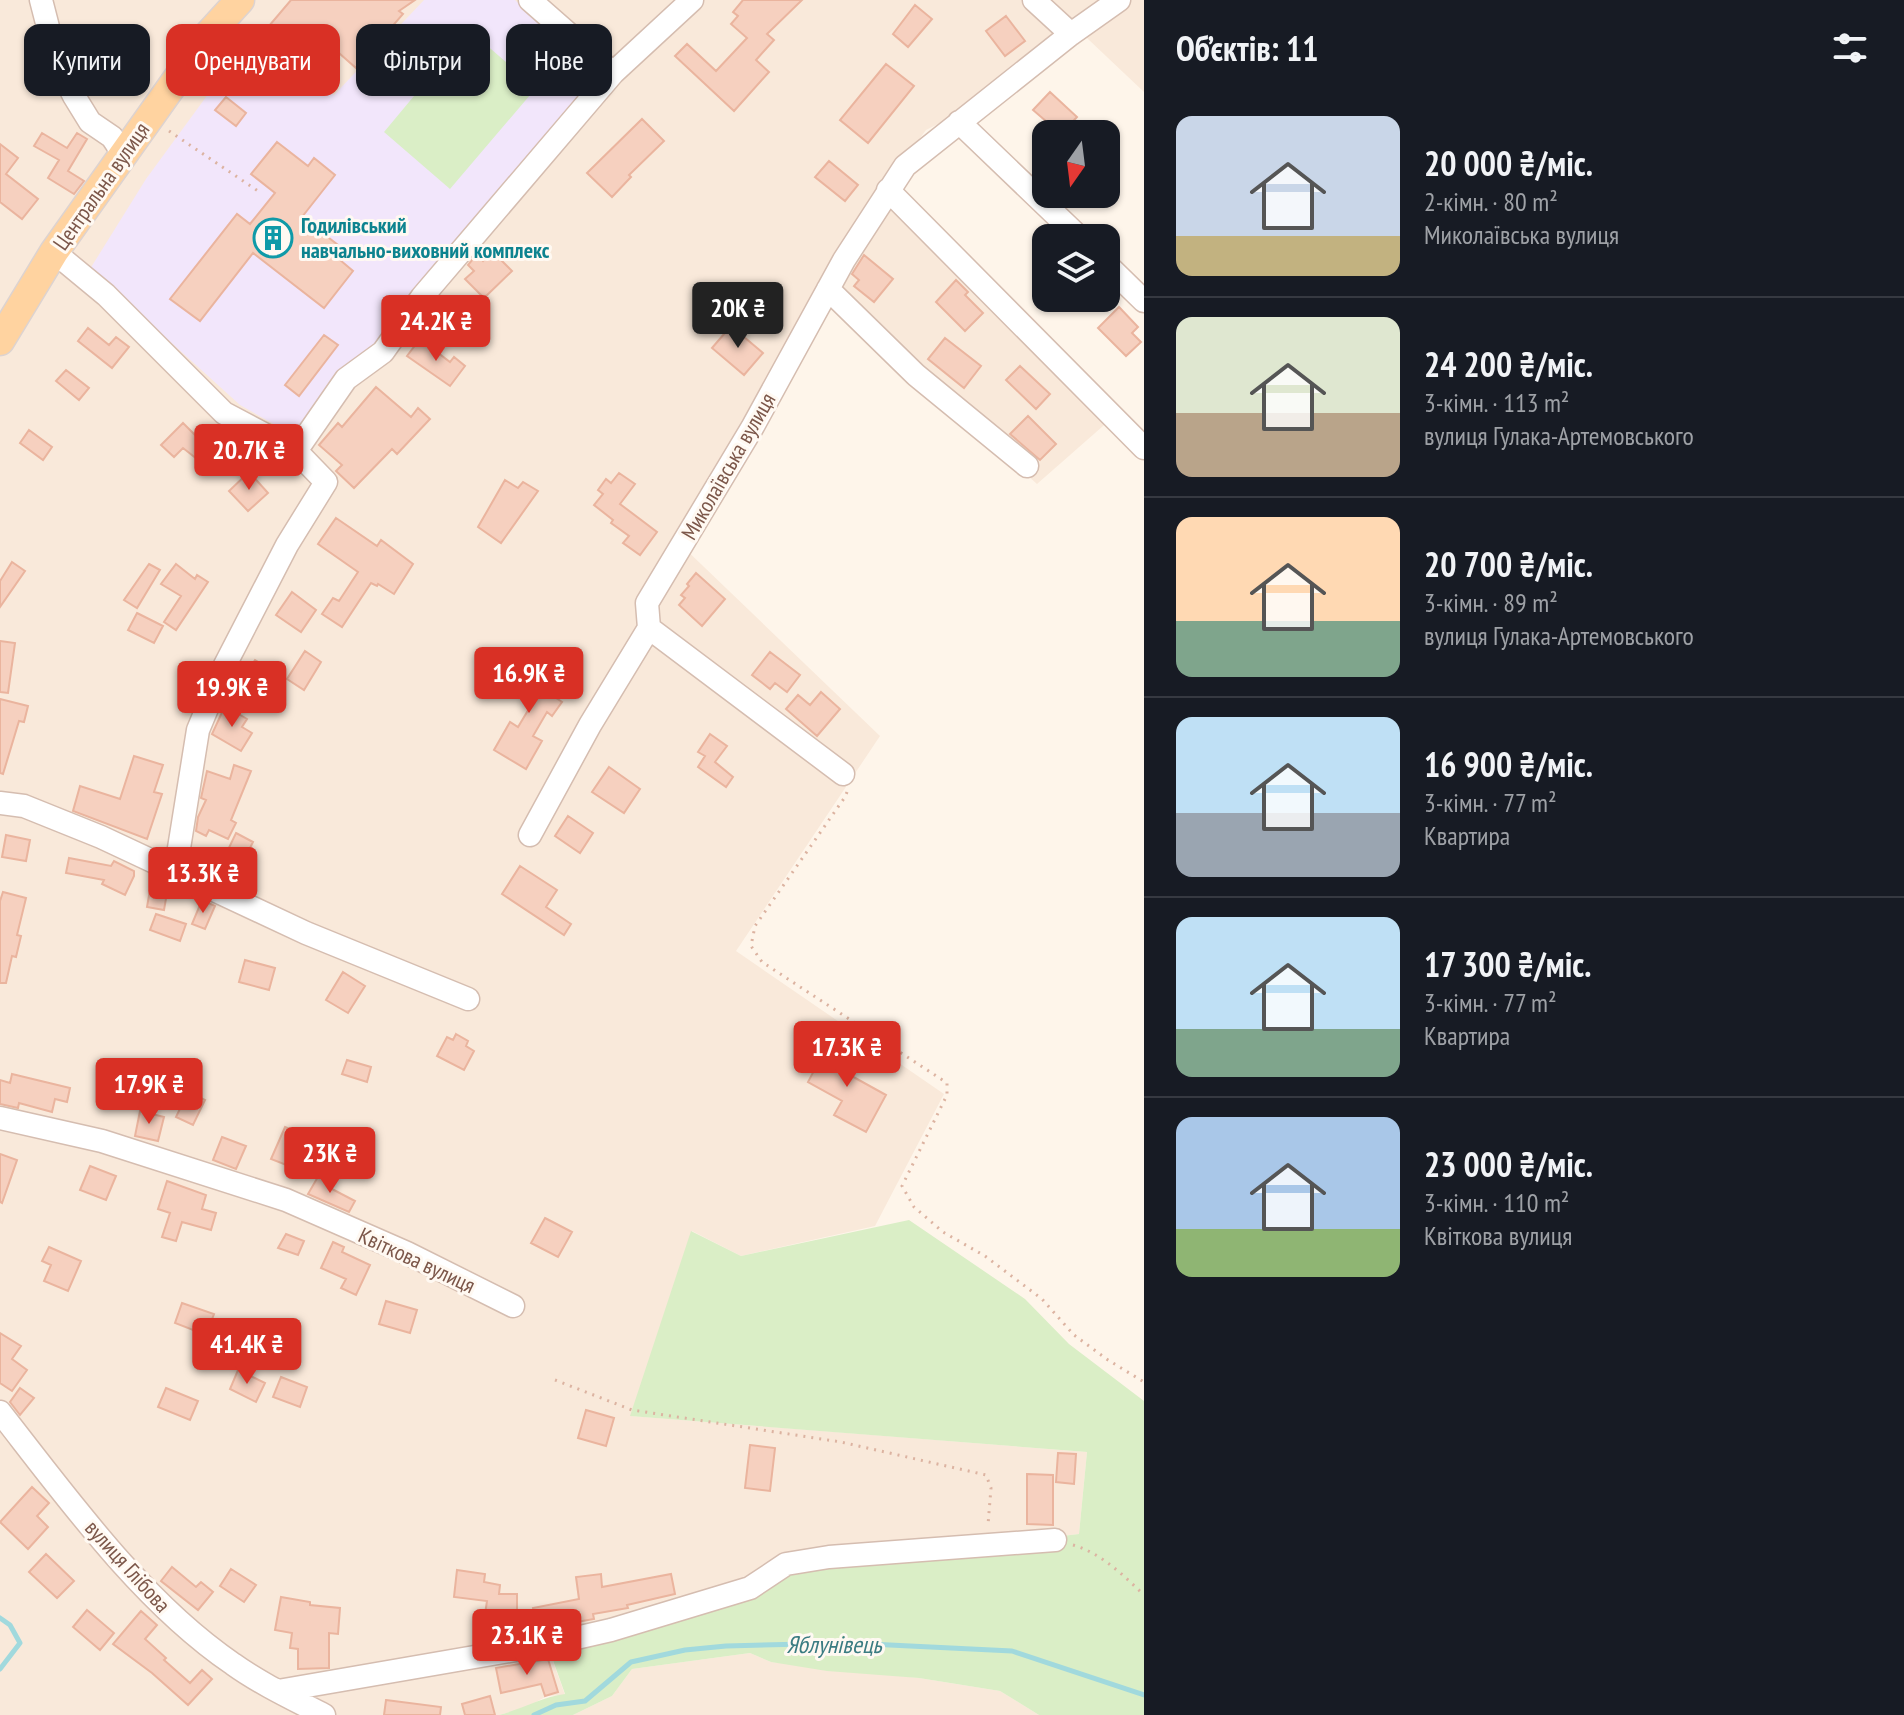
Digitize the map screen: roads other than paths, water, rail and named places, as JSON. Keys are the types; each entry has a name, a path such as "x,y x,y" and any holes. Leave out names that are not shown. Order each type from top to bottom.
{"main road":[{"name":"Центральна вулиця","path":"0,341 54,252 209,34 240,0"}],"street":[{"path":"41,0 57,62 74,96 90,122 112,137 124,155"},
{"path":"530,0 613,73"},
{"path":"296,451 346,379 383,352 422,297 613,73 692,0"},
{"path":"1034,0 1071,34"},
{"name":"Миколаївська вулиця","path":"649,628 647,603 752,428 828,289 905,166 1071,34 1119,0"},
{"path":"959,122 1065,224"},
{"path":"888,190 1144,448"},
{"path":"54,252 106,295 224,413 296,451 326,482 287,545 232,651 198,730 175,873"},
{"path":"1120,278 1144,301"},
{"path":"828,289 916,375 1027,466"},
{"path":"530,835 590,725 649,628 843,774"},
{"path":"0,803 24,806 101,837 306,933 468,999"},
{"name":"Квіткова вулиця","path":"0,1118 102,1141 286,1200 407,1253 513,1306"},
{"name":"вулиця Глібова","path":"0,1412 82,1515 159,1604 232,1664 324,1715"},
{"path":"278,1691 550,1644 611,1630 750,1588 786,1564 829,1557 1055,1540"}],"waterway":[{"name":"Яблунівець","path":"0,1618 10,1625 20,1643 0,1669"},
{"name":"Яблунівець","path":"534,1715 556,1705 585,1701 631,1662 685,1650 726,1646 849,1643 1012,1651 1144,1695"}],"place":[{"name":"Годилівський навчально-виховний комплекс","path":"273,238"}]}
